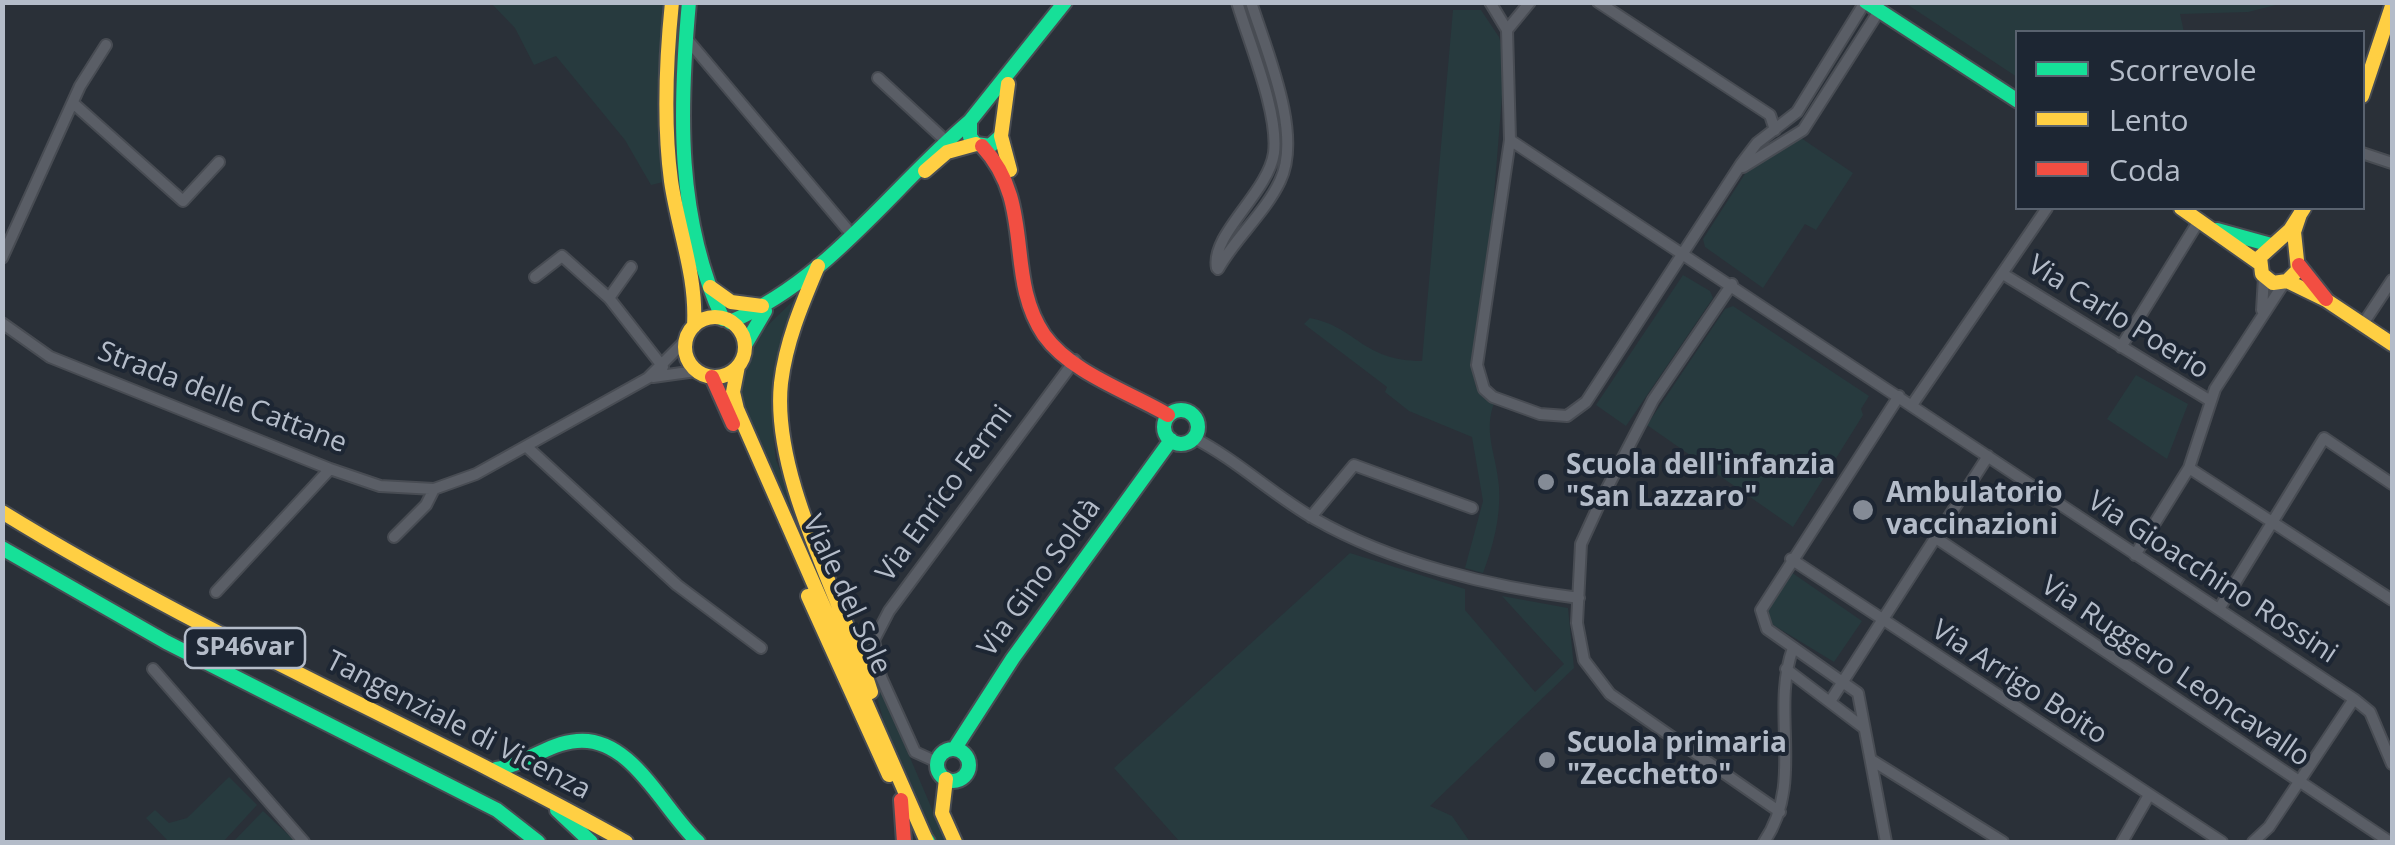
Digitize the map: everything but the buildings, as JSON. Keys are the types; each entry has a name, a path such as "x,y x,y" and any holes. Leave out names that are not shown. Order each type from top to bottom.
{"main road":[{"path":"672,2 670,180 695,295 694,326 686,340 686,354 696,370 712,377 738,366"},
{"path":"689,2 685,37 685,176 706,282 744,345 768,306 853,236 945,140 973,117 1012,74 1046,21 1066,2"},
{"path":"1870,5 2015,99"},
{"path":"2365,87 2392,6"},
{"path":"1012,74 1001,130 1034,311 1042,332 1074,360 1168,415"},
{"path":"973,117 986,112 1001,130"},
{"path":"973,117 970,137 998,161 1012,195"},
{"path":"889,198 947,152 979,145 1001,130"},
{"path":"2185,210 2216,230 2262,270 2326,300 2392,344"},
{"path":"2262,270 2274,244 2302,211"},
{"path":"2286,282 2297,258 2302,211"},
{"path":"2216,230 2274,244 2297,258 2326,300"},
{"path":"818,266 800,301 786,347 780,418 783,453 798,504 862,653 881,730"},
{"path":"706,282 731,302 768,306"},
{"path":"694,326 711,318 727,320 768,306"},
{"name":"Viale del Sole","path":"744,345 733,392 737,409 881,730 925,842"},
{"name":"Viale del Sole","path":"712,377 901,800 925,842"},
{"path":"1183,409 1194,415 1198,426 1194,438 1185,443 1170,440 1164,428 1168,415 1183,409"},
{"name":"Via Gino Soldà","path":"955,748 1003,673 1170,440"},
{"name":"Tangenziale di Vicenza","path":"2,512 58,548 212,633 535,788 626,842"},
{"path":"2,548 166,642 496,810 538,842"},
{"path":"496,769 515,768 559,745 598,740 620,753 671,818 698,842"},
{"path":"937,762 945,750 955,748"},
{"name":"Via Enrico Fermi","path":"946,779 962,778 969,770 967,755 955,748"},
{"name":"Via Enrico Fermi","path":"937,762 946,779 942,813 954,842"},
{"path":"535,788 590,842"},
{"path":"901,800 904,842"}],"street":[{"path":"1237,2 1275,142 1270,171 1218,248 1218,269 1280,183 1288,151 1285,118 1251,2"},
{"path":"1490,2 1506,30 1510,140 1477,365 1484,389 1494,397 1540,414 1568,416 1586,402 1738,169 1797,112 1870,5"},
{"path":"1506,30 1530,2"},
{"path":"1598,2 1770,114 1775,130"},
{"path":"1760,148 1803,130 1870,5"},
{"path":"685,37 853,236"},
{"path":"2,258 73,104 106,45"},
{"path":"878,78 945,140"},
{"path":"73,104 183,201 219,162"},
{"name":"Via Gioacchino Rossini","path":"1510,140 2354,699 2370,712 2392,764"},
{"path":"2365,153 2392,163"},
{"path":"1912,405 2046,210"},
{"path":"2120,347 2200,220"},
{"path":"535,277 562,256 608,298 663,367"},
{"path":"608,298 632,267"},
{"path":"2260,316 2262,270"},
{"name":"Via Carlo Poerio","path":"2003,274 2210,400"},
{"path":"2362,324 2392,280"},
{"path":"2135,555 2189,468 2210,400 2260,316 2286,282"},
{"path":"1732,284 1654,400 1581,544 1580,648 1592,676 1610,694 1780,812"},
{"name":"Strada delle Cattane","path":"2,324 50,357 330,469 380,486 434,488 476,474 527,448 648,378 686,340"},
{"name":"Via Enrico Fermi","path":"937,762 915,752 907,738 881,677 874,640 889,611 1074,360"},
{"name":"Strada delle Cattane","path":"648,378 696,370"},
{"path":"1886,842 1858,693 1767,629 1762,610 1899,396"},
{"path":"1194,438 1312,517 1388,553 1475,577 1579,598"},
{"path":"2219,609 2324,438 2392,484"},
{"path":"527,448 677,585 761,648"},
{"path":"1830,700 1988,456"},
{"path":"1312,517 1354,464 1472,508"},
{"path":"2189,468 2392,600"},
{"path":"216,592 330,469"},
{"path":"394,537 426,505 434,488"},
{"name":"Via Ruggero Leoncavallo","path":"1936,538 2390,842"},
{"name":"Via Arrigo Boito","path":"1792,559 2222,842"},
{"path":"1764,842 1780,812 1787,776 1786,669 1793,648"},
{"path":"153,668 304,842"},
{"path":"1786,669 1864,728"},
{"path":"2253,842 2269,827 2354,699"},
{"path":"1873,761 2003,842"},
{"path":"2122,842 2148,794"}],"green space":[{"path":"491,3 672,3 671,180 651,185 625,140 556,56 534,65 515,28"},
{"path":"1905,3 2284,3 2248,12 2180,14 2184,30 2015,30 2015,76"},
{"path":"1453,10 1481,10 1499,37 1505,59 1490,245 1471,365 1476,387 1495,401 1490,433 1499,509 1483,573 1465,568 1483,501 1472,437 1409,411 1385,392 1387,387 1304,324 1310,318 1326,322 1386,356 1422,361"},
{"path":"1801,138 1853,173 1816,230 1805,224 1763,288 1705,247 1703,239 1752,163"},
{"path":"1683,275 1710,291 1713,298 1626,426 1596,405"},
{"path":"795,299 776,378 776,460 846,636 748,420 742,398 742,365 748,352 766,327"},
{"path":"1733,306 1869,396 1861,409 1863,415 1793,527 1647,425 1725,309"},
{"path":"2136,375 2188,404 2167,459 2107,419"},
{"path":"1350,553 1465,589 1465,610 1535,692 1564,664 1502,596 1568,608 1574,668 1430,806 1452,816 1470,842 1180,842 1114,768"},
{"path":"1791,572 1862,621 1834,662 1770,623 1767,608"},
{"path":"860,637 871,646 874,673 946,842 930,842 896,765"},
{"path":"229,777 257,805 223,842 169,842 146,818 155,810 169,823 187,818"},
{"path":"263,811 296,842 233,842"}],"traffic: fast":[{"path":"689,2 683,83 689,203 696,242 723,319"},
{"path":"1001,136 990,146 976,144 970,137 970,121 1065,2"},
{"path":"1866,2 2015,99"},
{"path":"730,322 766,304 829,258 970,121"},
{"path":"2217,230 2271,245"},
{"path":"745,345 765,311"},
{"path":"1181,410 1193,415 1198,427 1193,439 1181,444 1169,439 1164,427 1169,415 1181,410"},
{"path":"955,748 1013,658 1171,440"},
{"path":"2,548 166,642 497,810 538,842"},
{"path":"496,769 566,743 597,743 630,762 698,842"},
{"path":"953,749 965,753 969,765 965,777 953,781 941,777 937,765 941,753 953,749"},
{"path":"557,810 591,842"}],"traffic: slow":[{"path":"672,2 667,136 671,181 693,289 694,326"},
{"path":"2365,87 2392,6"},
{"path":"1008,84 1001,136 1010,170"},
{"path":"925,171 947,152 976,144"},
{"path":"2184,210 2259,263"},
{"path":"2300,215 2303,210"},
{"path":"2300,215 2294,232 2298,270 2287,281 2273,283 2262,274 2260,257 2290,230 2300,215"},
{"path":"818,266 787,352 781,383 781,420 798,498 871,692"},
{"path":"2287,281 2326,300 2392,344"},
{"path":"710,287 731,302 762,306"},
{"path":"715,317 736,326 745,347 736,368 715,377 694,368 685,347 694,326 715,317"},
{"path":"738,366 733,392 737,409 927,842"},
{"path":"2,512 155,600 626,842"},
{"path":"808,596 889,775"},
{"path":"946,779 942,813 955,842"}],"traffic: jam":[{"path":"982,146 999,168 1009,192 1025,289 1044,335 1085,371 1168,415"},
{"path":"2299,265 2326,299"},
{"path":"712,377 733,424"},
{"path":"901,800 904,842"}],"place":[{"name":"Scuola dell'infanzia \"San Lazzaro\"","path":"1546,482"},
{"name":"Ambulatorio vaccinazioni","path":"1863,510"},
{"name":"Scuola primaria \"Zecchetto\"","path":"1547,760"}]}
